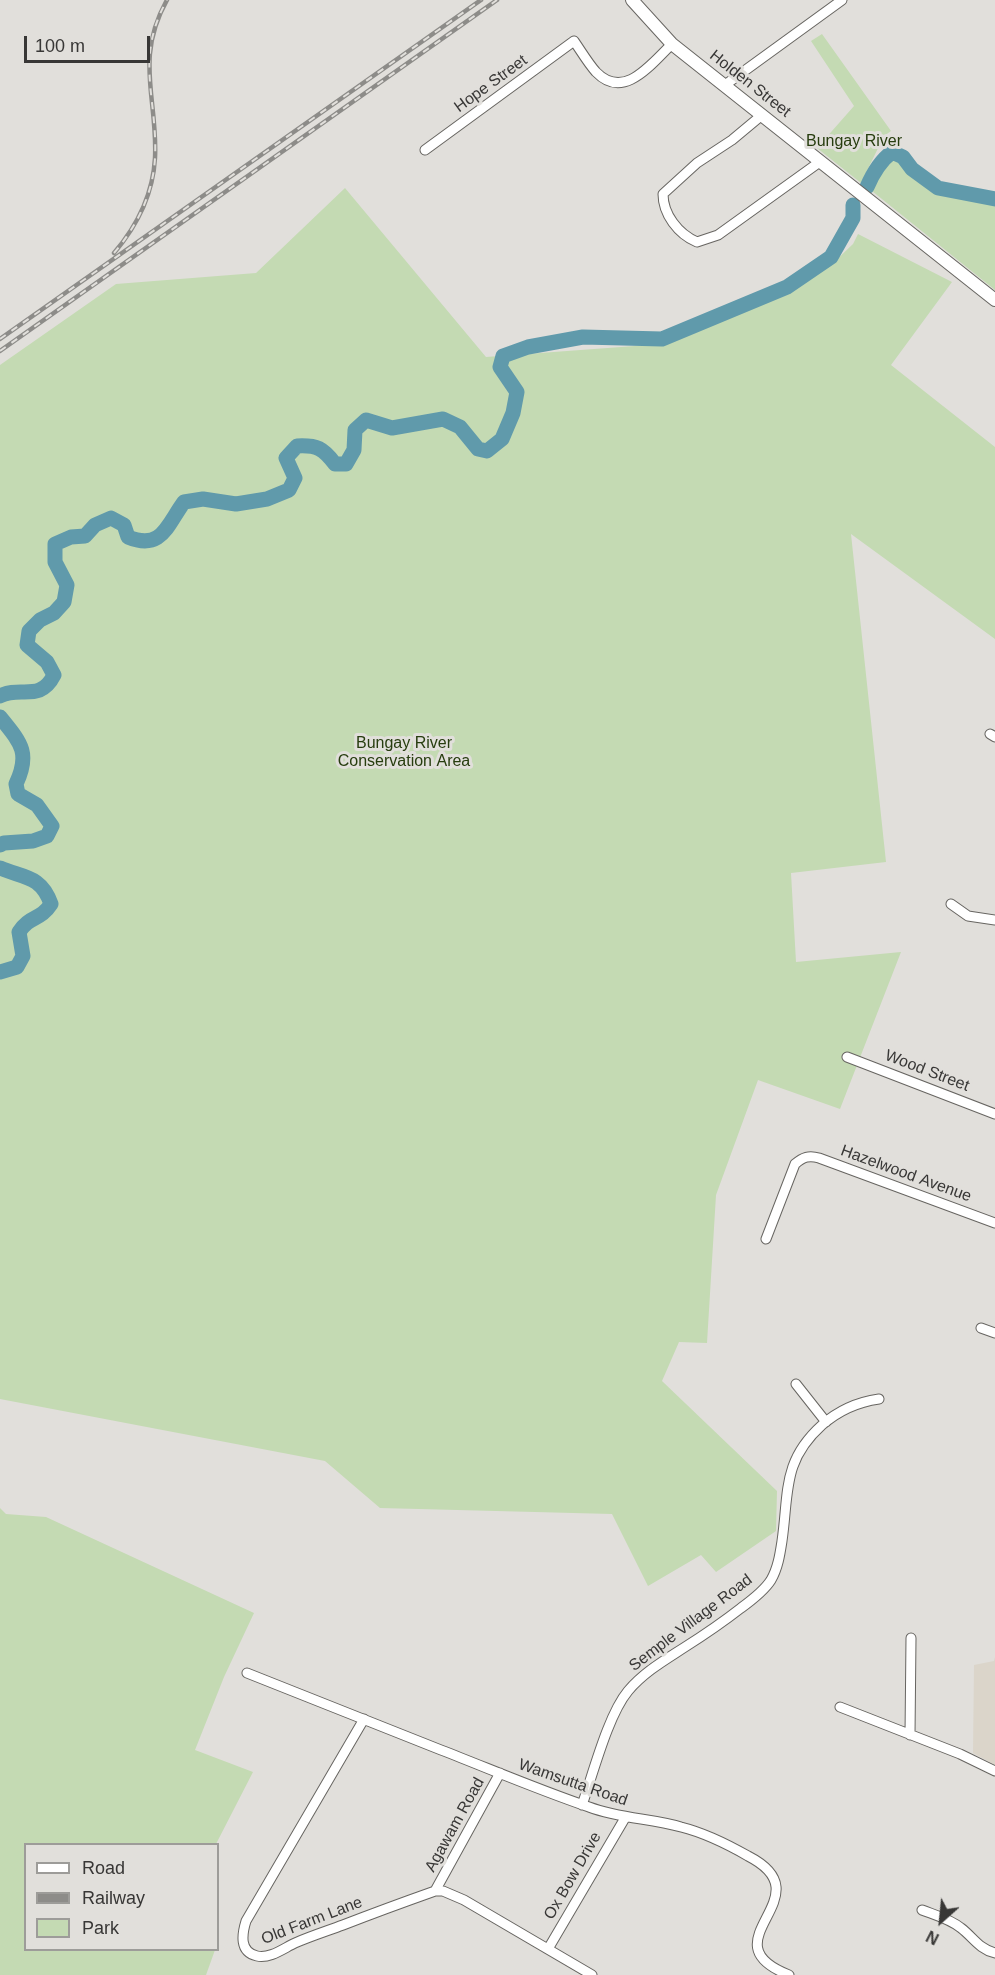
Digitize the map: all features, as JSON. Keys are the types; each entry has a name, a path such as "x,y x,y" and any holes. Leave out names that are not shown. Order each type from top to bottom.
{"main road":[{"name":"Holden Street","path":"632,0 672,44 995,300"}],"street":[{"path":"725,85 842,0"},
{"name":"Hope Street","path":"425,150 574,41 595,71 606,81 618,83 631,81 672,44"},
{"path":"762,115 732,140 697,163 663,194 663,206 667,216 688,238 697,242 718,234 821,161"},
{"path":"951,904 968,916 995,920"},
{"name":"Wood Street","path":"847,1057 995,1114"},
{"name":"Hazelwood Avenue","path":"766,1239 792,1170 795,1164 806,1156 819,1158 995,1223"},
{"path":"981,1328 995,1332"},
{"path":"796,1384 826,1422"},
{"name":"Semple Village Road","path":"582,1805 612,1722 627,1692 647,1672 734,1614 771,1581 779,1561 787,1487 794,1461 809,1437 826,1422 860,1402 879,1399"},
{"path":"910,1735 911,1638"},
{"name":"Wamsutta Road","path":"247,1673 582,1805 625,1818 682,1827 708,1836 764,1865 776,1881 777,1889 758,1936 758,1954 771,1967 789,1975"},
{"path":"840,1707 960,1754 995,1771"},
{"name":"Old Farm Lane","path":"364,1719 246,1921 243,1944 252,1954 266,1956 435,1891"},
{"name":"Agawam Road","path":"435,1891 500,1773"},
{"name":"Ox Bow Drive","path":"548,1949 625,1818"},
{"path":"435,1891 464,1900 592,1975"},
{"path":"922,1910 951,1921 962,1928 979,1946 995,1953"}],"shaded area":[{"path":"995,1657 995,1765 973,1753 974,1665 994,1661"}],"green space":[{"name":"Bungay River","path":"822,34 891,131 884,136 861,183 817,148 854,106 811,41"},
{"path":"892,152 903,157 912,170 938,188 995,199 995,290 867,187 877,168"},
{"name":"Bungay River Conservation Area","path":"345,188 486,357 648,345 787,287 830,266 853,244 858,234 952,282 891,365 995,447 995,639 851,534 886,862 791,873 796,962 901,952 840,1109 758,1080 716,1195 707,1343 679,1342 662,1381 777,1491 776,1531 716,1572 701,1555 648,1586 612,1514 380,1508 325,1461 0,1399 0,365 116,284 256,273"},
{"path":"0,1508 6,1514 46,1517 254,1613 224,1677 195,1750 253,1772 217,1843 24,1843 24,1951 215,1951 206,1975 0,1975"}],"waterway":[{"name":"Bungay River","path":"867,187 877,168 892,152 903,157 912,169 938,188 995,199"},
{"name":"Bungay River","path":"0,696 7,693 42,689 54,675 47,662 27,645 29,631 40,620 54,613 64,602 67,585 55,562 55,544 71,537 85,536 95,525 111,518 124,525 128,537 149,541 168,527 184,502 203,499 236,504 267,499 289,490 295,478 286,458 297,446 319,449 327,454 335,464 346,464 354,450 355,430 366,420 392,428 443,419 460,427 478,449 487,451 502,439 513,413 517,392 500,367 503,356 528,347 583,337 662,339 787,287 831,257 853,218 853,205"},
{"name":"Bungay River","path":"0,717 18,741 23,755 23,764 16,784 18,794 37,805 52,826 47,836 33,841 0,845"},
{"name":"Bungay River","path":"0,868 37,883 51,904 19,932 23,956 17,967 0,972"}],"railway":[{"path":"114,253 137,221 154,171 155,137 149,60 157,21 167,0"},
{"path":"0,339 481,0"},
{"path":"0,351 497,0"}]}
